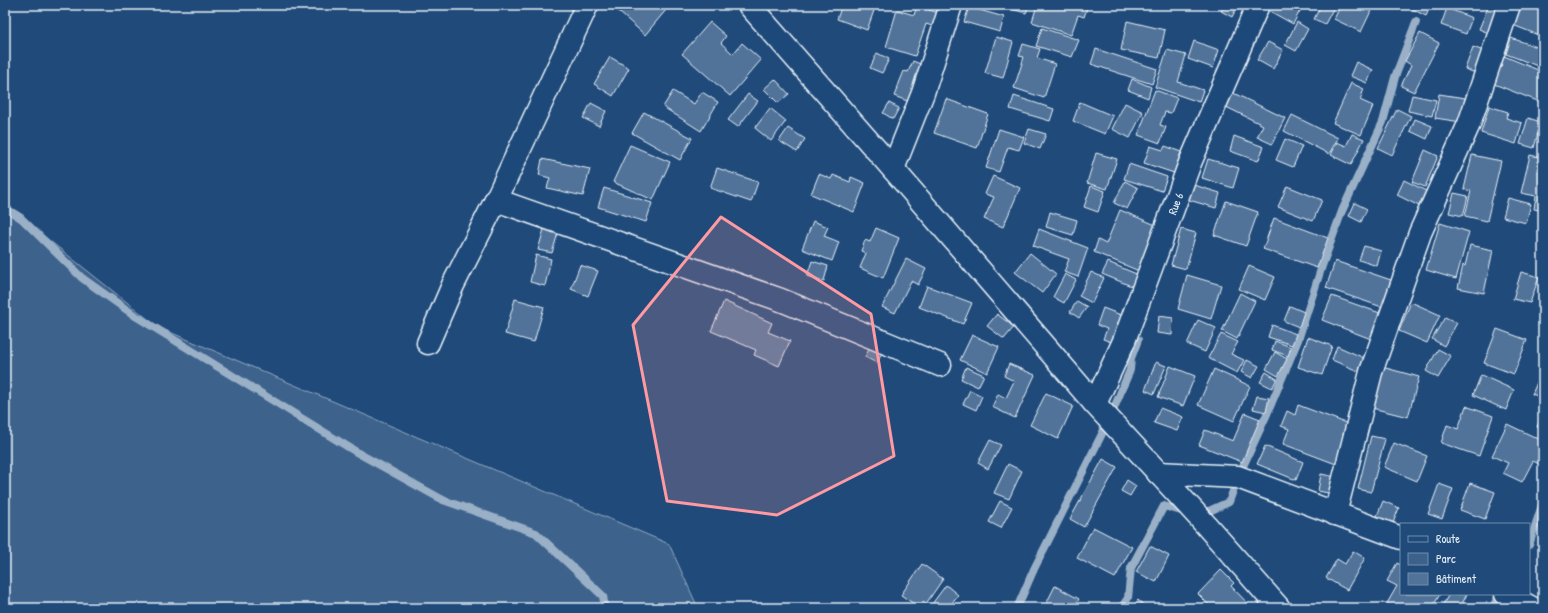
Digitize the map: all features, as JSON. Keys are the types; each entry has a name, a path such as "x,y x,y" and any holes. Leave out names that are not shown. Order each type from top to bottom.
{"street":[{"path":"428,343 453,285 496,200 587,5"},
{"path":"749,5 893,169 1095,404 1279,608"},
{"path":"893,169 924,93 951,5"},
{"name":"Rue 6","path":"1095,404 1124,341 1190,163 1258,5"},
{"path":"1335,514 1371,372 1420,233 1469,124 1508,5"},
{"path":"496,200 780,300 940,365"},
{"path":"1158,473 1238,477 1400,538"},
{"path":"1508,595 1532,608"}],"highlighted area":[{"path":"721,217 871,314 894,456 777,515 667,501 633,325"}],"green space":[{"path":"5,205 158,327 669,544 698,608 5,608"}],"building":[{"path":"611,5 661,5 666,10 645,35"},
{"path":"842,5 876,5 867,30 837,19"},
{"path":"1004,5 1029,5 1026,13 1003,7"},
{"path":"1037,5 1088,5 1084,17 1078,15 1071,35 1032,22"},
{"path":"1134,5 1149,5 1147,9"},
{"path":"1225,5 1238,5 1232,17 1221,11"},
{"path":"1268,5 1303,5 1293,24 1266,9"},
{"path":"1321,5 1329,5 1334,7 1325,24 1314,19"},
{"path":"1341,5 1358,5 1371,11 1361,32 1334,19"},
{"path":"1404,5 1431,5 1426,16"},
{"path":"1489,5 1494,5 1502,9 1491,34 1479,29"},
{"path":"1521,5 1543,5 1543,37 1513,25"},
{"path":"917,6 939,13 935,27 926,24 915,56 886,47 897,10 914,15"},
{"path":"969,7 1004,17 1000,32 964,22"},
{"path":"1447,8 1472,18 1466,34 1441,25"},
{"path":"1127,21 1165,30 1159,58 1121,50"},
{"path":"710,22 726,36 721,43 733,54 742,43 761,60 730,96 682,54"},
{"path":"1297,22 1308,29 1296,51 1285,45"},
{"path":"1042,28 1079,40 1072,57 1036,46"},
{"path":"1420,33 1439,43 1414,92 1401,86 1411,65 1405,61"},
{"path":"996,37 1013,42 1003,78 985,73"},
{"path":"1511,38 1543,49 1543,68 1506,54"},
{"path":"1194,41 1219,50 1213,68 1188,59"},
{"path":"1268,42 1283,50 1273,69 1257,60"},
{"path":"1023,44 1040,49 1037,58 1055,64 1044,98 1014,88 1024,57 1019,56"},
{"path":"1473,47 1486,52 1478,74 1465,69"},
{"path":"1096,49 1157,69 1152,84 1091,64"},
{"path":"1167,50 1186,55 1178,82 1203,90 1199,102 1155,87"},
{"path":"877,53 889,59 882,73 870,68"},
{"path":"1504,56 1543,72 1543,93 1540,102 1494,84"},
{"path":"610,57 629,68 613,96 594,84"},
{"path":"913,61 925,66 910,102 894,96 904,71 908,72"},
{"path":"1356,62 1373,70 1367,83 1350,76"},
{"path":"775,79 789,94 778,103 764,89"},
{"path":"1132,79 1151,87 1148,98 1128,90"},
{"path":"1351,83 1364,89 1360,100 1373,106 1361,135 1333,123"},
{"path":"1155,90 1177,98 1171,113 1165,112 1160,125 1166,127 1160,143 1138,135"},
{"path":"1227,90 1285,118 1272,144 1257,137 1263,125 1220,104"},
{"path":"673,91 694,104 702,92 718,102 701,131 663,107"},
{"path":"748,94 758,101 738,127 728,120"},
{"path":"1439,94 1465,98 1461,122 1435,118"},
{"path":"1412,95 1436,100 1432,116 1408,111"},
{"path":"1014,96 1054,109 1050,121 1010,109"},
{"path":"946,99 988,114 977,148 934,133"},
{"path":"1080,102 1113,116 1105,134 1073,121"},
{"path":"591,103 606,111 599,126 583,118"},
{"path":"889,103 899,108 893,119 883,113"},
{"path":"1125,103 1143,112 1130,138 1112,129"},
{"path":"1489,106 1508,112 1506,118 1522,123 1516,144 1481,133"},
{"path":"770,108 786,121 771,141 755,128"},
{"path":"1397,109 1411,116 1392,155 1378,148"},
{"path":"644,112 692,138 680,160 632,133"},
{"path":"1292,115 1338,138 1329,154 1284,131"},
{"path":"1528,118 1541,122 1534,148 1520,144"},
{"path":"1415,119 1432,126 1427,139 1410,131"},
{"path":"788,128 805,139 797,152 779,141"},
{"path":"999,129 1024,137 1019,150 1008,147 999,172 986,168"},
{"path":"1029,129 1046,134 1040,149 1024,143"},
{"path":"1352,134 1364,139 1351,165 1331,155 1337,142 1346,146"},
{"path":"1234,136 1264,147 1258,161 1230,151"},
{"path":"1285,139 1302,146 1293,167 1276,160"},
{"path":"630,145 670,162 653,200 613,182"},
{"path":"1150,146 1163,150 1165,146 1181,152 1174,173 1144,163"},
{"path":"1425,150 1438,156 1425,187 1412,182"},
{"path":"1096,153 1117,159 1107,189 1087,183"},
{"path":"1472,155 1501,161 1487,221 1465,216 1471,191 1464,189"},
{"path":"1530,155 1543,158 1543,211 1534,209 1536,196 1521,193"},
{"path":"542,159 590,169 583,196 547,188 550,178 539,175"},
{"path":"1208,159 1239,168 1233,188 1202,178"},
{"path":"1129,164 1167,177 1162,191 1124,179"},
{"path":"717,168 758,182 751,202 710,188"},
{"path":"819,174 831,179 833,175 850,182 851,177 865,183 854,212 811,194"},
{"path":"993,176 1020,188 1003,227 984,219 994,197 985,194"},
{"path":"1404,180 1426,191 1419,206 1397,195"},
{"path":"1125,181 1138,188 1127,209 1114,203"},
{"path":"1194,185 1220,193 1216,208 1189,200"},
{"path":"1091,186 1105,191 1098,212 1084,207"},
{"path":"1287,186 1322,200 1313,221 1278,207"},
{"path":"604,188 652,203 646,222 598,207"},
{"path":"1454,193 1468,196 1463,216 1449,213"},
{"path":"1508,198 1531,204 1526,223 1503,217"},
{"path":"1226,201 1258,212 1246,246 1214,235"},
{"path":"1355,203 1367,209 1361,222 1349,216"},
{"path":"1120,210 1158,226 1139,271 1094,252 1098,240 1106,244"},
{"path":"1050,212 1077,220 1073,235 1046,227"},
{"path":"1274,218 1328,238 1317,268 1263,249"},
{"path":"813,221 828,227 824,236 839,242 832,261 802,249"},
{"path":"1440,223 1469,232 1456,279 1426,270"},
{"path":"876,228 899,238 883,278 860,268 866,253 861,251 865,240 870,242"},
{"path":"544,229 558,233 552,253 538,250"},
{"path":"1039,229 1088,248 1078,277 1064,272 1069,259 1033,246"},
{"path":"1181,229 1196,233 1186,269 1171,265"},
{"path":"1470,245 1493,250 1484,293 1458,288 1463,265 1465,266"},
{"path":"1364,246 1381,251 1377,266 1359,260"},
{"path":"1030,253 1056,274 1042,293 1015,272"},
{"path":"536,255 551,259 545,286 530,282"},
{"path":"906,259 926,269 918,285 911,281 895,313 882,307"},
{"path":"812,261 828,266 824,281 807,276"},
{"path":"1335,261 1391,280 1382,307 1326,288"},
{"path":"1108,262 1141,276 1136,288 1102,274"},
{"path":"580,265 598,271 588,296 571,289"},
{"path":"1249,266 1275,277 1265,300 1239,289"},
{"path":"1091,272 1104,278 1092,303 1079,296"},
{"path":"1521,272 1539,277 1530,303 1513,299"},
{"path":"1065,274 1076,280 1064,303 1053,297"},
{"path":"1187,275 1221,285 1211,319 1178,309"},
{"path":"927,286 972,303 963,324 919,307"},
{"path":"1240,293 1255,301 1237,339 1222,331"},
{"path":"1332,296 1380,313 1371,339 1322,320"},
{"path":"515,299 544,307 534,342 505,334"},
{"path":"724,301 772,323 768,332 790,341 779,366 754,355 756,350 711,331"},
{"path":"1077,301 1087,307 1079,318 1070,312"},
{"path":"1411,302 1440,315 1427,343 1399,331"},
{"path":"1290,306 1304,312 1299,327 1284,321"},
{"path":"1103,308 1126,317 1117,344 1103,339 1107,329 1097,325"},
{"path":"997,314 1014,327 1004,339 987,326"},
{"path":"1159,316 1173,318 1172,335 1157,333"},
{"path":"1445,317 1457,323 1444,346 1432,339"},
{"path":"1198,320 1216,328 1205,352 1187,344"},
{"path":"1272,325 1296,334 1292,345 1268,337"},
{"path":"1497,329 1527,340 1514,374 1484,363"},
{"path":"1221,334 1238,342 1231,354 1244,360 1237,373 1208,358"},
{"path":"972,335 999,347 987,373 960,360"},
{"path":"1308,337 1332,346 1322,375 1298,367"},
{"path":"1275,341 1291,347 1288,356 1272,350"},
{"path":"872,343 884,349 877,363 865,357"},
{"path":"1337,346 1364,358 1358,371 1332,360"},
{"path":"1438,349 1451,356 1438,378 1426,371"},
{"path":"1275,352 1287,359 1278,376 1266,369"},
{"path":"1247,360 1259,366 1252,378 1241,372"},
{"path":"1156,362 1166,366 1154,394 1145,390"},
{"path":"1009,364 1035,375 1015,418 992,407 998,394 1006,398 1014,381 1004,376"},
{"path":"1170,366 1195,376 1183,406 1158,397"},
{"path":"966,367 984,375 978,387 961,379"},
{"path":"1382,367 1419,377 1408,417 1372,408"},
{"path":"1214,369 1250,386 1234,421 1198,405"},
{"path":"1543,369 1543,398 1532,394"},
{"path":"1266,372 1277,379 1272,388 1260,382"},
{"path":"1481,375 1514,390 1506,410 1473,395"},
{"path":"970,390 982,396 976,410 963,404"},
{"path":"1046,393 1073,406 1058,439 1030,425"},
{"path":"1257,396 1269,398 1266,412 1253,409"},
{"path":"1298,405 1351,425 1336,464 1283,444 1289,429 1281,426 1287,411 1295,415"},
{"path":"1466,406 1493,416 1479,456 1441,443 1447,425 1458,429"},
{"path":"1160,408 1183,417 1177,431 1154,423"},
{"path":"1543,412 1543,429 1537,427"},
{"path":"1245,413 1260,419 1242,462 1199,445 1205,430 1233,441"},
{"path":"1507,424 1543,441 1543,457 1539,464 1533,461 1522,482 1503,473 1508,463 1492,456"},
{"path":"1371,436 1385,439 1371,492 1358,489"},
{"path":"990,440 1001,445 988,469 978,463"},
{"path":"1394,443 1427,456 1417,481 1384,467"},
{"path":"1265,446 1303,462 1296,480 1257,464"},
{"path":"1103,459 1117,467 1084,527 1070,519"},
{"path":"1008,464 1022,471 1009,499 994,493"},
{"path":"1321,474 1336,477 1333,494 1318,491"},
{"path":"1127,480 1136,486 1130,496 1121,491"},
{"path":"1470,483 1495,492 1485,519 1460,510"},
{"path":"1439,484 1453,489 1442,519 1428,514"},
{"path":"1000,501 1012,507 1001,528 989,522"},
{"path":"1383,501 1399,508 1393,523 1377,516"},
{"path":"1093,527 1132,547 1115,578 1077,558"},
{"path":"1150,546 1169,556 1156,582 1136,572"},
{"path":"1353,551 1365,558 1347,590 1326,578 1337,559 1345,564"},
{"path":"1397,563 1400,564 1400,595 1439,595 1432,608 1385,607 1397,586 1387,581"},
{"path":"922,564 943,579 923,608 920,608 901,595"},
{"path":"1221,570 1234,583 1231,586 1252,608 1212,608 1198,594"},
{"path":"946,585 958,595 948,608 929,608"},
{"path":"1055,586 1079,599 1074,608 1044,608"},
{"path":"1448,595 1466,595 1460,608 1441,608"},
{"path":"1138,600 1147,608 1132,608"}],"waterway":[{"path":"1121,608 1128,598 1131,568 1164,506 1198,516 1229,502 1238,477 1267,414 1298,340 1342,211 1383,122 1395,77 1416,22"},
{"path":"5,208 21,218 82,278 134,315 358,453 443,500 536,533 603,596 605,608"},
{"path":"1017,608 1034,569 1109,420 1130,370 1131,358 1138,340"},
{"path":"1530,542 1543,502"},
{"path":"1495,608 1495,603 1499,595"}]}
